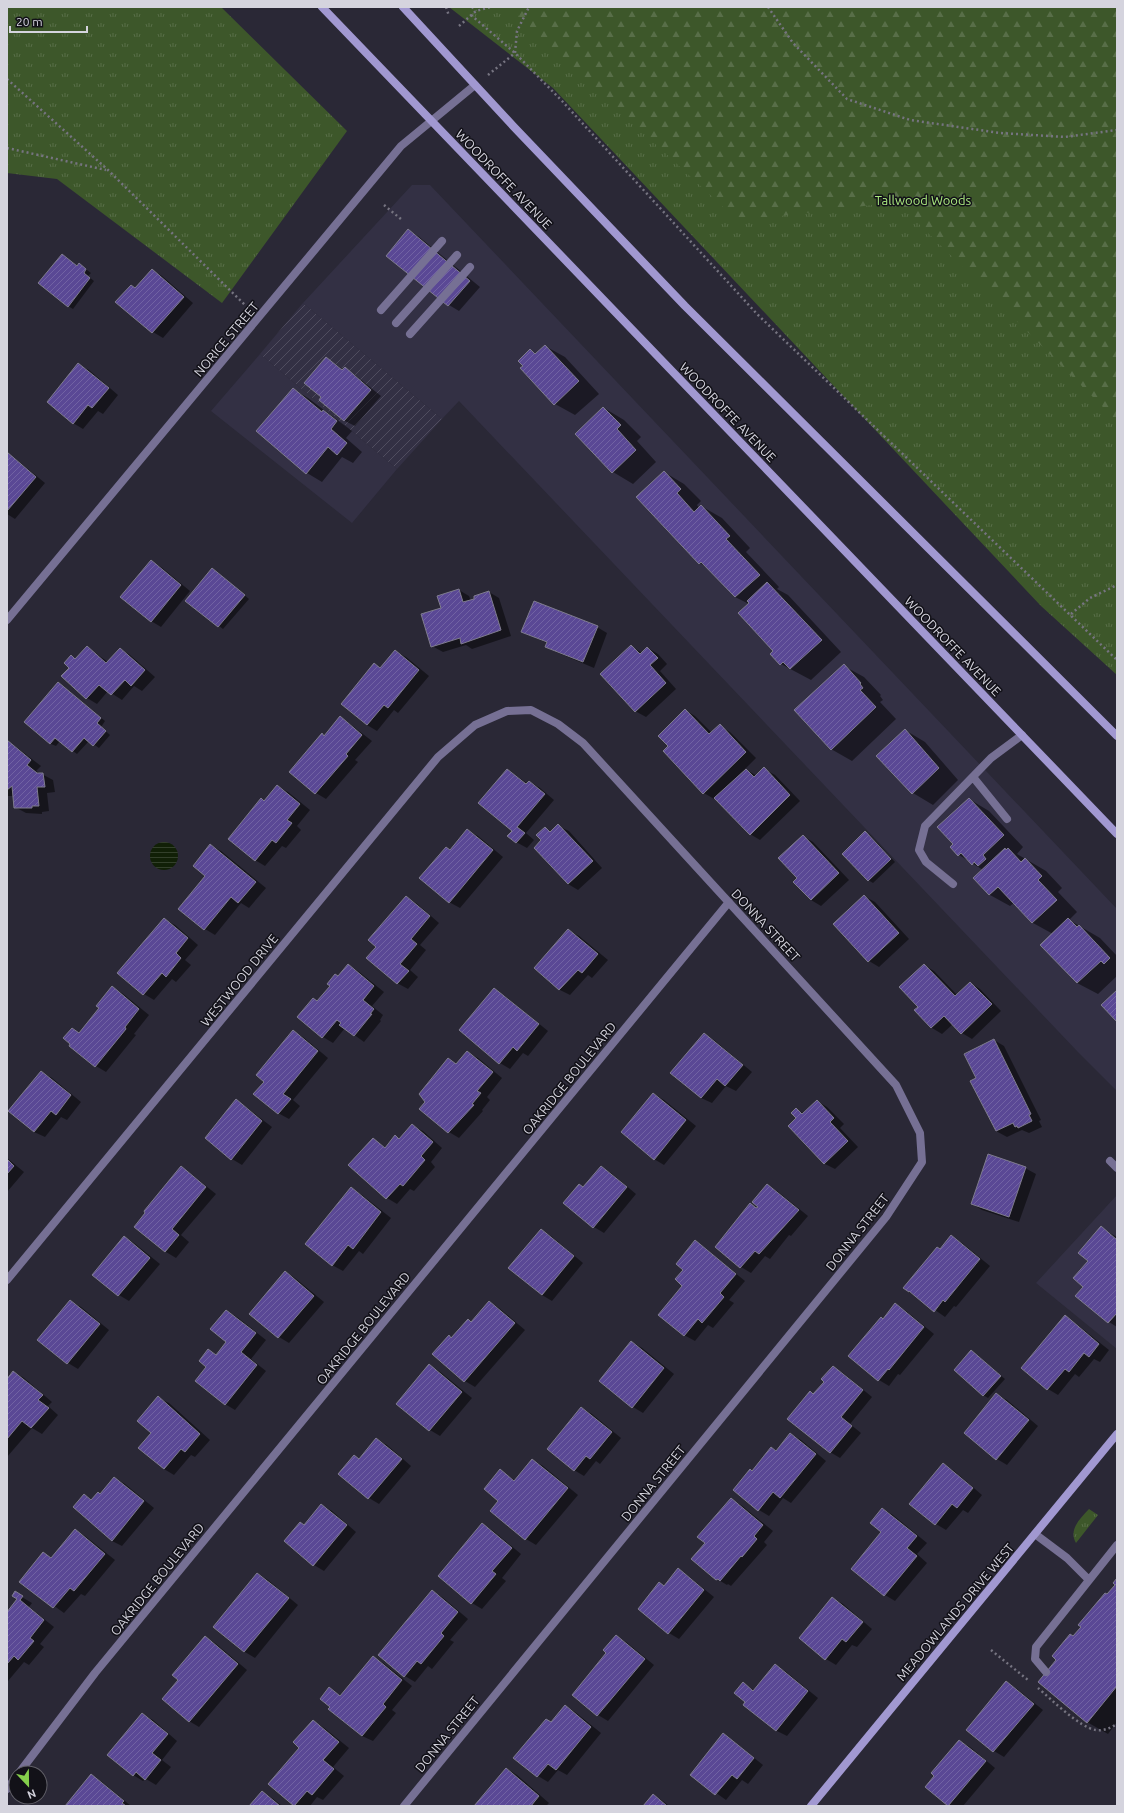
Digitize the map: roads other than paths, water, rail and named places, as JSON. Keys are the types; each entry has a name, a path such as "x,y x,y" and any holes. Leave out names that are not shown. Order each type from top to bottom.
{"main road":[{"name":"WOODROFFE AVENUE","path":"322,7 1117,834"},
{"path":"403,7 685,306 1117,736"},
{"name":"MEADOWLANDS DRIVE WEST","path":"811,1806 1117,1434"}],"street":[{"name":"NORICE STREET","path":"7,620 401,146 475,84"},
{"path":"381,310 442,241"},
{"path":"396,323 457,255"},
{"path":"410,334 470,266"},
{"name":"DONNA STREET","path":"404,1806 886,1217 922,1162 920,1133 896,1085 583,743 558,724 531,710 504,712"},
{"name":"WESTWOOD DRIVE","path":"7,1280 438,757 475,725 504,712"},
{"path":"953,884 926,862 919,850 925,826 991,758 1022,736"},
{"path":"973,777 1007,819"},
{"name":"OAKRIDGE BOULEVARD","path":"25,1765 105,1661 729,902"},
{"path":"1110,1161 1117,1168"},
{"path":"1035,1534 1067,1558 1089,1580"},
{"path":"1046,1672 1035,1659 1036,1647 1117,1545"}],"park label":[{"name":"Tallwood Woods","path":"923,200"}]}
